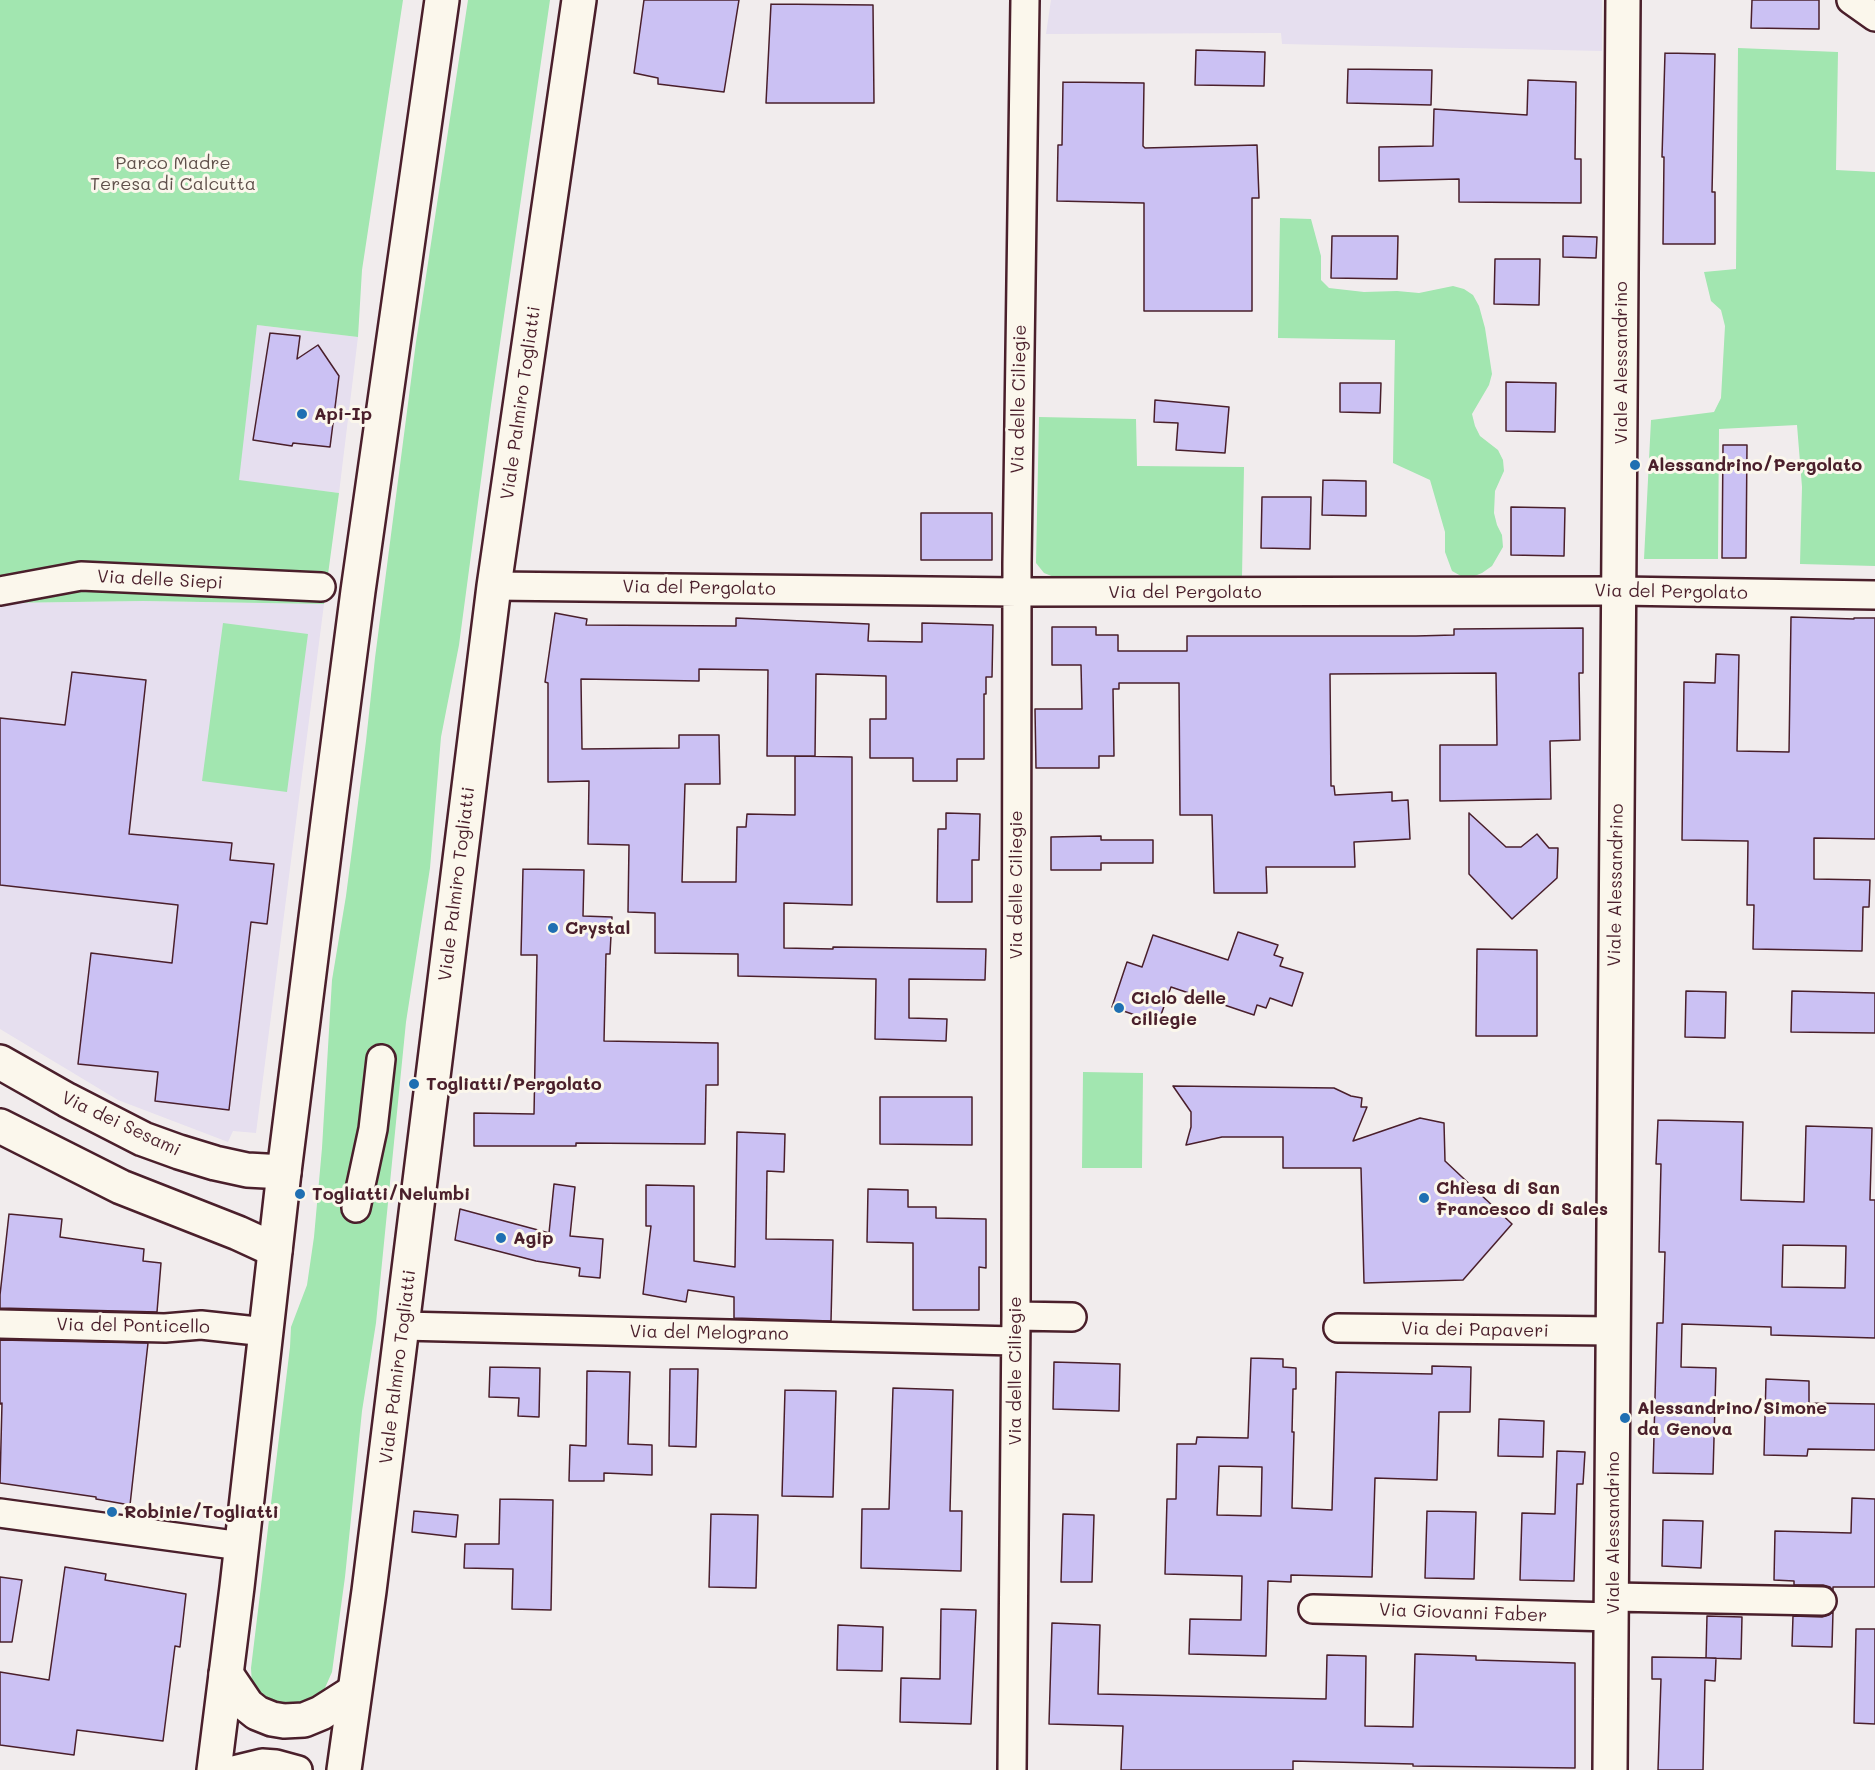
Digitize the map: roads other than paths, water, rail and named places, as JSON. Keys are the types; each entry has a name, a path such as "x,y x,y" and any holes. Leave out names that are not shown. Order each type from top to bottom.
{"main road":[{"path":"214,1770 274,1250 358,591 442,0"},
{"name":"Viale Palmiro Togliatti","path":"344,1770 403,1326 494,586 579,0"},
{"name":"Viale Alessandrino","path":"1610,1770 1623,0"},
{"name":"Via dei Sesami","path":"0,1062 143,1139 215,1163 247,1170 284,1172"},
{"path":"0,1126 122,1187 238,1233 274,1250"},
{"path":"226,1674 247,1705 257,1713 278,1720 304,1720 321,1713 354,1692"}],"street":[{"name":"Via delle Ciliegie","path":"1012,1770 1016,1329 1017,592 1025,0"},
{"path":"1851,0 1875,17"},
{"name":"Via delle Siepi","path":"0,591 81,576 321,587"},
{"name":"Via del Pergolato","path":"494,586 1017,592 1619,591 1875,595"},
{"path":"356,1208 373,1129 381,1059"},
{"path":"1016,1329 1071,1317"},
{"name":"Via del Ponticello","path":"0,1324 165,1328 201,1325 266,1332"},
{"name":"Via del Melograno","path":"403,1326 1016,1329"},
{"name":"Via dei Papaveri","path":"1338,1328 1613,1331"},
{"path":"0,1513 241,1546"},
{"name":"Via Giovanni Faber","path":"1313,1608 1612,1607 1822,1601"},
{"path":"233,1770 262,1763 298,1770"}],"place":[{"name":"Api-Ip","path":"302,414"},
{"name":"Alessandrino/Pergolato","path":"1635,465"},
{"name":"Crystal","path":"553,928"},
{"name":"Ciclo delle ciliegie","path":"1119,1008"},
{"name":"Togliatti/Pergolato","path":"414,1084"},
{"name":"Togliatti/Nelumbi","path":"300,1194"},
{"name":"Chiesa di San Francesco di Sales","path":"1424,1198"},
{"name":"Agip","path":"501,1238"},
{"name":"Alessandrino/Simone da Genova","path":"1625,1418"},
{"name":"Robinie/Togliatti","path":"112,1512"}],"park label":[{"name":"Parco Madre Teresa di Calcutta","path":"173,174"}]}
